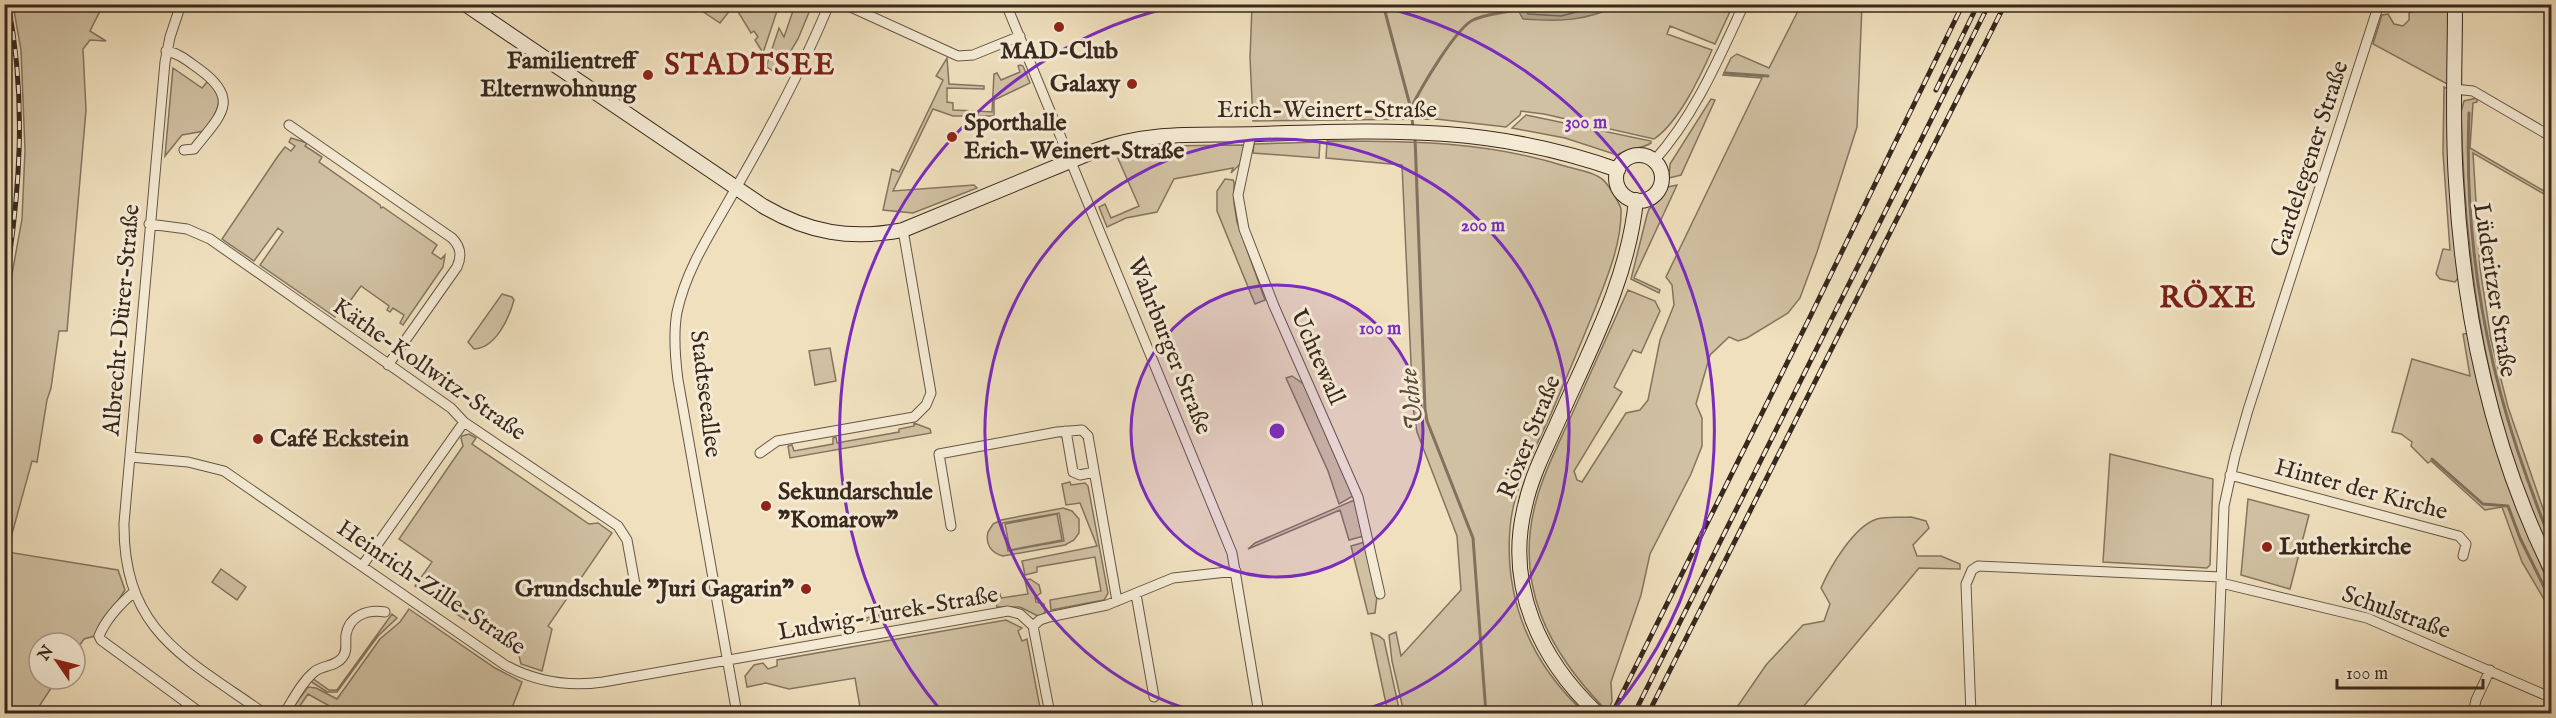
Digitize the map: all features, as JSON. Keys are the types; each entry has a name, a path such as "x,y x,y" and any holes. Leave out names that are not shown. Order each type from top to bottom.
{"street":[{"name":"Albrecht-Dürer-Straße","path":"181,4 166,51 149,224 124,540 126,567 134,592 149,622 169,645 252,710 265,714"},
{"name":"Erich-Weinert-Straße","path":"465,4 736,189 778,216 815,230 852,234 876,234 903,230 1112,145 1146,137 1190,133 1421,131 1476,135 1527,143 1574,155 1618,170"},
{"path":"483,17 492,4"},
{"name":"Stadtseeallee","path":"737,714 678,380 675,336 678,311 692,269 799,70 829,4"},
{"path":"844,4 958,56 973,55 1020,36"},
{"name":"Wahrburger Straße","path":"1006,4 1227,539 1236,571 1260,714"},
{"path":"1654,161 1669,144 1698,102 1744,4"},
{"name":"Gardelegener Straße","path":"2216,714 2224,506 2230,475 2379,4"},
{"name":"Lüderitzer Straße","path":"2455,4 2454,88 2458,211 2473,327 2501,442 2523,505 2552,571"},
{"path":"166,51 179,55 216,81 224,98 221,113 215,123 194,149 184,150"},
{"path":"2454,88 2473,91 2552,136"},
{"path":"289,125 452,238 459,248 457,267 388,365"},
{"name":"Uchtewall","path":"1251,134 1238,195 1244,229 1274,306 1358,497 1380,594"},
{"path":"1642,155 1654,161 1661,174 1660,186 1648,198 1636,200 1624,195 1619,189 1616,178 1625,159 1642,155"},
{"name":"Röxer Straße","path":"1598,714 1561,674 1533,626 1521,576 1520,536 1524,507 1535,472 1619,280 1630,242 1636,200"},
{"name":"Käthe-Kollwitz-Straße","path":"149,224 187,229 210,239 451,408 464,422 618,526 627,540 635,584 626,592"},
{"path":"760,453 777,441 914,417 926,405 931,393 903,230"},
{"path":"362,566 464,422"},
{"path":"1066,431 1073,472 1080,475 1094,472"},
{"path":"951,526 939,454 1066,431 1085,432 1117,601"},
{"name":"Heinrich-Zille-Straße","path":"130,457 189,462 224,471 505,665 528,676 551,682 589,684 728,660"},
{"name":"Hinter der Kirche","path":"2230,475 2459,536 2466,544 2463,556"},
{"name":"Schulstraße","path":"1971,714 1966,584 1972,570 1986,565 2221,580 2367,618 2552,698"},
{"path":"1050,714 1033,626 1040,620 1117,601 1158,582 1173,578 1236,571"},
{"path":"134,592 119,606 99,636 101,640 202,714"},
{"path":"1136,594 1154,697"},
{"path":"284,714 311,675 320,668 336,663 344,656 347,631 355,619 370,611 385,612"},
{"name":"Ludwig-Turek-Straße","path":"728,660 995,612 1008,611 1020,614 1033,626"},
{"path":"2473,714 2476,700 2490,670"}],"shaded area":[{"path":"13,5 103,5 90,31 106,41 90,40 83,49 86,110 67,331 59,331 37,462 32,461 7,552 118,570 125,590 95,636 87,638 87,631 27,631 27,691 49,691 36,713 5,714 4,318 22,219 25,150 21,50"},
{"path":"693,5 734,5 720,23"},
{"path":"734,5 779,5 763,53 755,40 758,37 754,31 751,33"},
{"path":"795,5 812,5 798,39 777,74 767,67 767,64 779,28 784,37"},
{"path":"1252,5 1733,5 1715,44 1670,26 1667,34 1712,50 1695,86 1680,110 1672,122 1654,139 1544,114 1521,111 1520,115 1506,127 1436,119 1253,121 1250,58"},
{"path":"1801,5 1862,5 1857,127 1800,298 1788,313 1747,338 1738,341 1729,337 1710,355 1696,404 1702,418 1702,446 1691,474 1650,554 1641,595 1611,682 1612,701 1608,712 1568,666 1541,615 1533,588 1529,559 1530,529 1537,498 1551,460 1628,290 1655,301 1660,311 1641,353 1633,350 1614,387 1622,392 1574,471 1577,480 1582,482 1626,413 1640,410 1648,400 1660,340 1674,305 1672,285 1666,277 1762,78 1723,75 1731,58 1737,54 1769,68"},
{"path":"2417,5 2448,5 2449,85 2373,44 2382,15 2388,14 2394,24 2403,26 2409,20 2409,13 2415,11"},
{"path":"5,55 9,142 5,228"},
{"path":"947,58 949,84 984,86 984,89 947,88 947,102 953,103 953,110 975,111 975,116 953,116 933,109 893,191 974,185 977,188 913,213 883,210 892,169 899,172 943,80 936,76"},
{"path":"1018,66 1023,66 1030,83 994,100 994,116 978,116 978,111 992,112 994,74 997,73 1001,80 1020,72"},
{"path":"173,68 202,88 208,81 218,93 219,99 213,119 204,131 182,135 165,156"},
{"path":"2444,87 2448,89 2459,277 2455,282 2440,279 2436,274 2443,249 2450,250 2443,153"},
{"path":"2477,98 2477,102 2473,103 2470,148 2551,195 2551,198 2473,153 2480,268 2491,340 2508,407 2551,532 2551,555 2510,449 2483,338 2468,226 2461,112 2464,101"},
{"path":"1711,99 1715,100 1681,175 1669,178 1670,164"},
{"path":"1526,115 1651,141 1651,143 1617,155 1565,138 1512,128"},
{"path":"291,138 307,143 305,146 322,157 319,162 380,205 381,208 383,207 437,245 432,253 441,259 445,255 443,267 403,325 400,323 404,315 393,308 390,312 387,310 389,306 361,286 335,317 260,265 283,232 278,228 254,261 222,239 285,147 291,151 295,146 289,142"},
{"path":"1327,141 1449,144 1538,158 1599,177 1607,184 1620,206 1621,221 1610,268 1575,358 1520,484 1510,528 1509,555 1512,581 1525,630 1550,674 1585,713 1404,713 1392,661 1389,635 1396,632 1401,656 1461,590 1457,536 1417,432 1413,407 1402,165 1326,158"},
{"path":"1320,142 1319,158 1253,153 1254,144"},
{"path":"1246,145 1240,164 1231,173 1233,168 1174,179 1157,212 1126,218 1107,227 1099,207 1105,204 1111,218 1139,206 1116,154 1153,146"},
{"path":"1225,179 1234,182 1237,222 1265,300 1255,304 1217,211 1217,191"},
{"path":"1677,185 1634,278 1660,290 1659,293 1631,279 1649,209 1662,198 1668,187"},
{"path":"502,294 514,300 505,323 495,338 482,347 474,349 468,342"},
{"path":"2469,333 2526,530 2551,589 2551,611 2522,562 2502,507 2485,510 2431,461 2428,463 2411,446 2412,442 2401,434 2392,432 2412,359 2470,376 2463,334"},
{"path":"830,348 836,381 815,385 809,351"},
{"path":"1292,376 1305,385 1353,496 1339,504 1328,471 1286,378"},
{"path":"914,423 930,429 931,433 790,458 788,446 792,445 794,451 833,444 833,438 836,437 837,443 899,432 899,429 914,426"},
{"path":"469,434 476,438 472,444 589,524 598,523 612,533 548,626 552,629 542,671 521,664 519,656 415,586 432,562 399,539 463,446 462,436"},
{"path":"2110,454 2213,479 2210,565 2207,568 2103,562"},
{"path":"1070,482 1071,485 1085,483 1088,486 1108,593 1104,600 1051,610 1050,600 1101,591 1095,557 1037,567 1037,572 1025,575 1022,561 1097,546 1080,503 1066,505 1062,484"},
{"path":"2248,499 2309,515 2290,589 2241,575"},
{"path":"1355,501 1364,536 1349,540 1340,510 1248,549 1255,543"},
{"path":"1063,508 1072,511 1079,519 1079,533 1074,540 1065,545 1003,556 992,550 987,540 988,532 993,524 1001,520","holes":["1059,513 1064,541 1008,551 1002,523"]},
{"path":"1057,514 1062,540 1010,550 1005,524"},
{"path":"1911,517 1926,521 1929,528 1913,545 1917,556 1941,556 1960,564 1960,569 1919,568 1798,713 1733,713 1766,665 1803,625 1824,621 1830,604 1821,588 1830,569 1852,538 1868,523 1877,519"},
{"path":"1365,542 1377,596 1375,613 1368,614 1351,546"},
{"path":"221,569 246,587 237,600 212,582"},
{"path":"1030,579 1039,585 1041,593 1035,597 1036,602 1044,604 1045,612 1040,617 1020,607 997,607 995,598 792,634 792,631 1000,594 1001,598 1028,594 1025,580"},
{"path":"409,609 495,668 522,682 510,713 342,713 308,694 295,713 288,714 308,687 316,688 337,699 380,639 400,622"},
{"path":"392,614 397,618 378,636 337,692 327,692 310,681 312,678 329,690 337,690"},
{"path":"1006,620 1022,628 1018,631 1022,641 1027,639 1041,713 925,714 924,711 899,713 899,711 861,713 855,678 789,689 766,683 747,687 745,676 754,665 763,663 768,669 777,666 777,660"},
{"path":"1371,633 1384,640 1400,713 1388,713"}],"water":[{"path":"1519,4 1620,5 1584,17 1550,20 1523,19 1518,10"}],"waterway":[{"name":"Uchte","path":"1383,4 1411,109 1413,127"},
{"path":"1411,108 1439,60 1466,26 1473,20 1484,16 1519,9"},
{"path":"1725,73 1768,76"},
{"path":"2469,113 2470,206 2480,298 2512,434 2552,542"},
{"name":"Uchte","path":"1415,137 1425,409 1427,421 1473,538 1486,714"},
{"path":"2432,459 2483,504 2508,506 2520,538 2552,603"}],"railway":[{"path":"4,291 14,220 19,148 18,76 8,4"},
{"path":"1612,714 1963,4"},
{"path":"1936,90 1978,4"},
{"path":"1634,714 1989,4"},
{"path":"1648,714 2005,4"}],"place":[{"name":"MAD-Club","path":"1059,27"},
{"name":"Familientreff Elternwohnung","path":"648,75"},
{"name":"Galaxy","path":"1132,84"},
{"name":"Sporthalle Erich-Weinert-Straße","path":"952,137"},
{"name":"Café Eckstein","path":"258,439"},
{"name":"Sekundarschule \"Komarow\"","path":"766,506"},
{"name":"Lutherkirche","path":"2267,547"},
{"name":"Grundschule \"Juri Gagarin\"","path":"806,589"}],"district":[{"name":"STADTSEE","path":"750,66"},
{"name":"RÖXE","path":"2208,299"}]}
